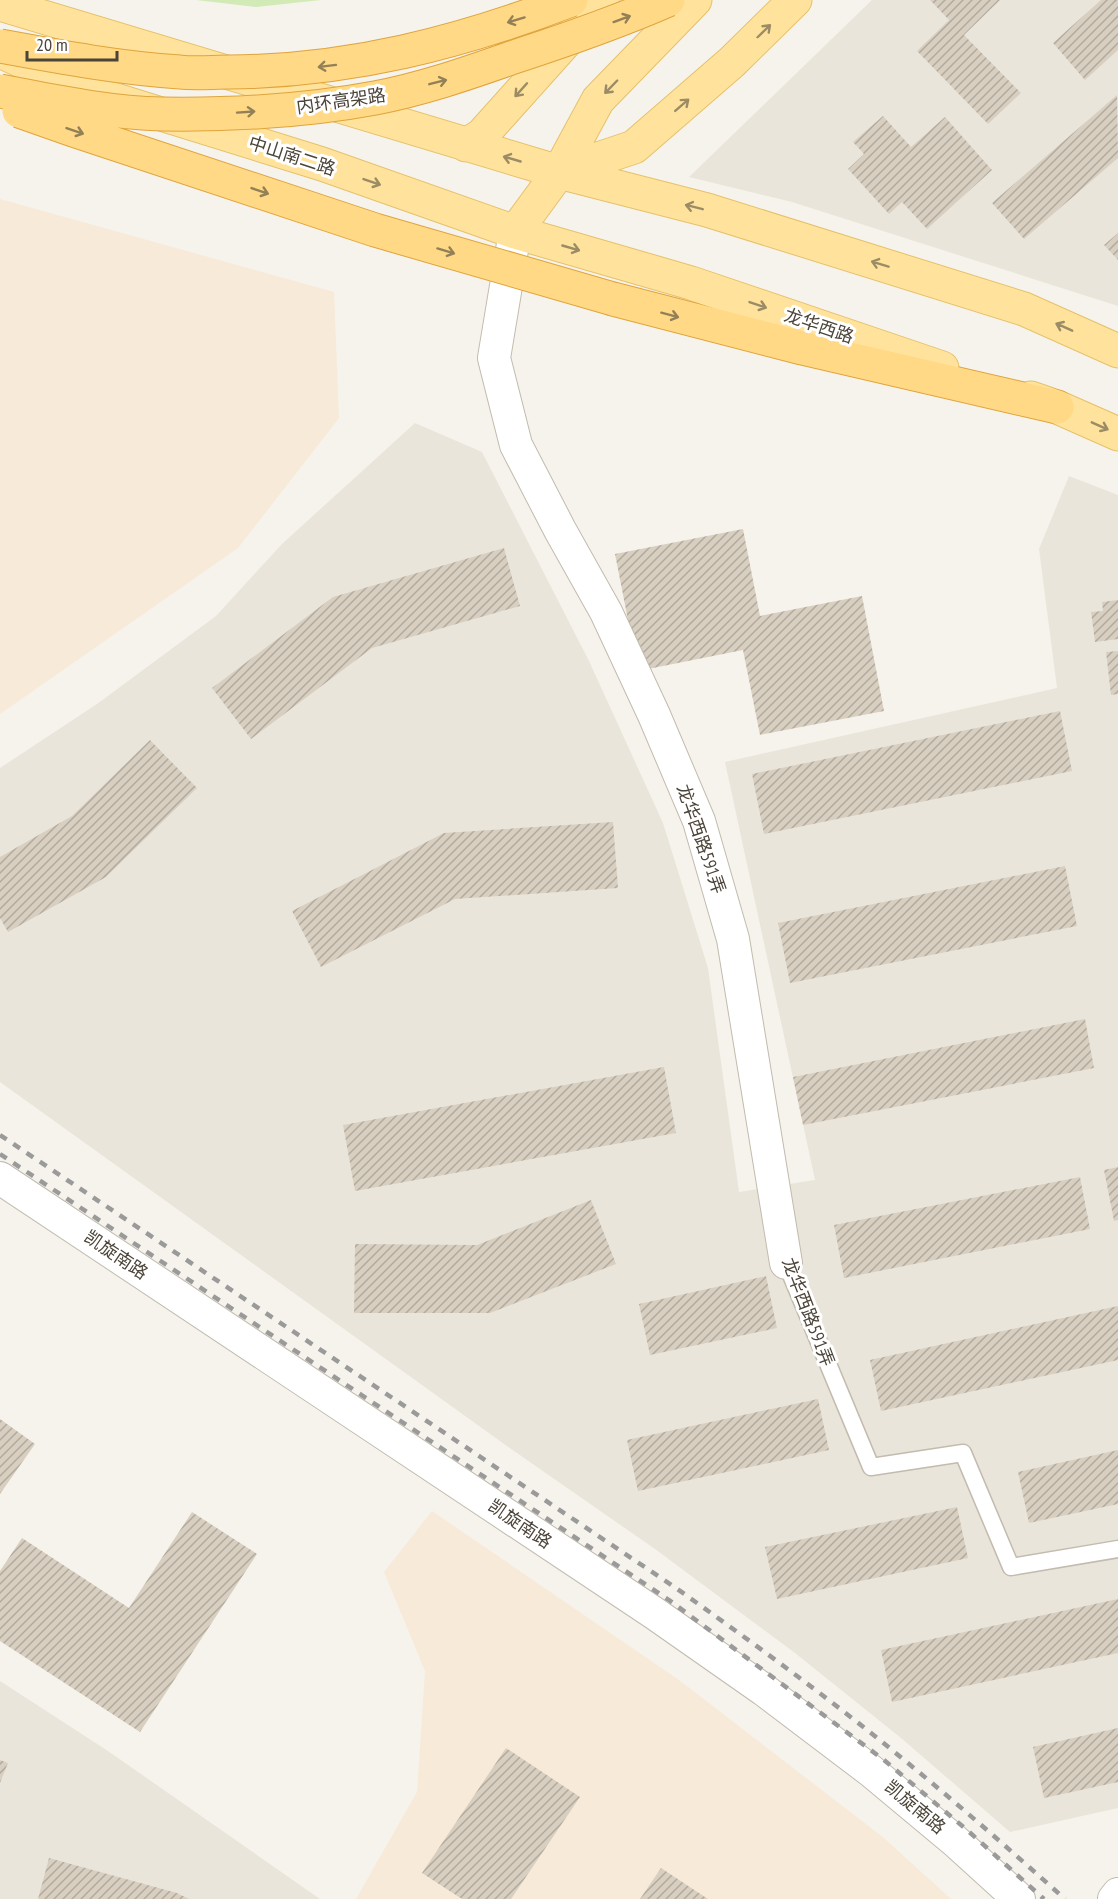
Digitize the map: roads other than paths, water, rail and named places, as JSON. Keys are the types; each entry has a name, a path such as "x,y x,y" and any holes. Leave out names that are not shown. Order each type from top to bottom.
{"highway":[{"name":"内环高架路","path":"0,46 86,62 182,73 275,72 360,62 440,44 571,0"},
{"name":"内环高架路","path":"0,91 69,104 160,114 233,113 302,108 375,98 445,81 565,40 668,0"},
{"path":"0,104 375,230 614,299 779,342 1057,407"}],"main road":[{"path":"466,145 482,135 603,0"},
{"path":"515,232 559,172 598,100 695,0"},
{"path":"559,172 634,147 732,62 795,0"},
{"path":"0,4 466,145 559,172 707,210 1024,309 1118,351"},
{"name":"中山南二路","path":"0,51 87,91 322,164 515,232"},
{"name":"龙华西路","path":"515,232 691,282 1057,407 1118,434"}],"street":[{"name":"龙华西路591弄","path":"515,232 494,358 513,434 516,445 560,530 606,612 654,715 699,821 733,939 786,1263"},
{"name":"凯旋南路","path":"0,1178 654,1613 764,1690 871,1771 955,1840 1019,1899"},
{"path":"1114,1899 1118,1894"}],"lane":[{"name":"龙华西路591弄","path":"786,1263 871,1467 963,1453 1011,1567 1118,1549"}],"railway":[{"path":"0,1135 676,1588 812,1687 892,1750 1065,1899"},
{"path":"0,1154 669,1600 884,1760 1044,1899"}]}
